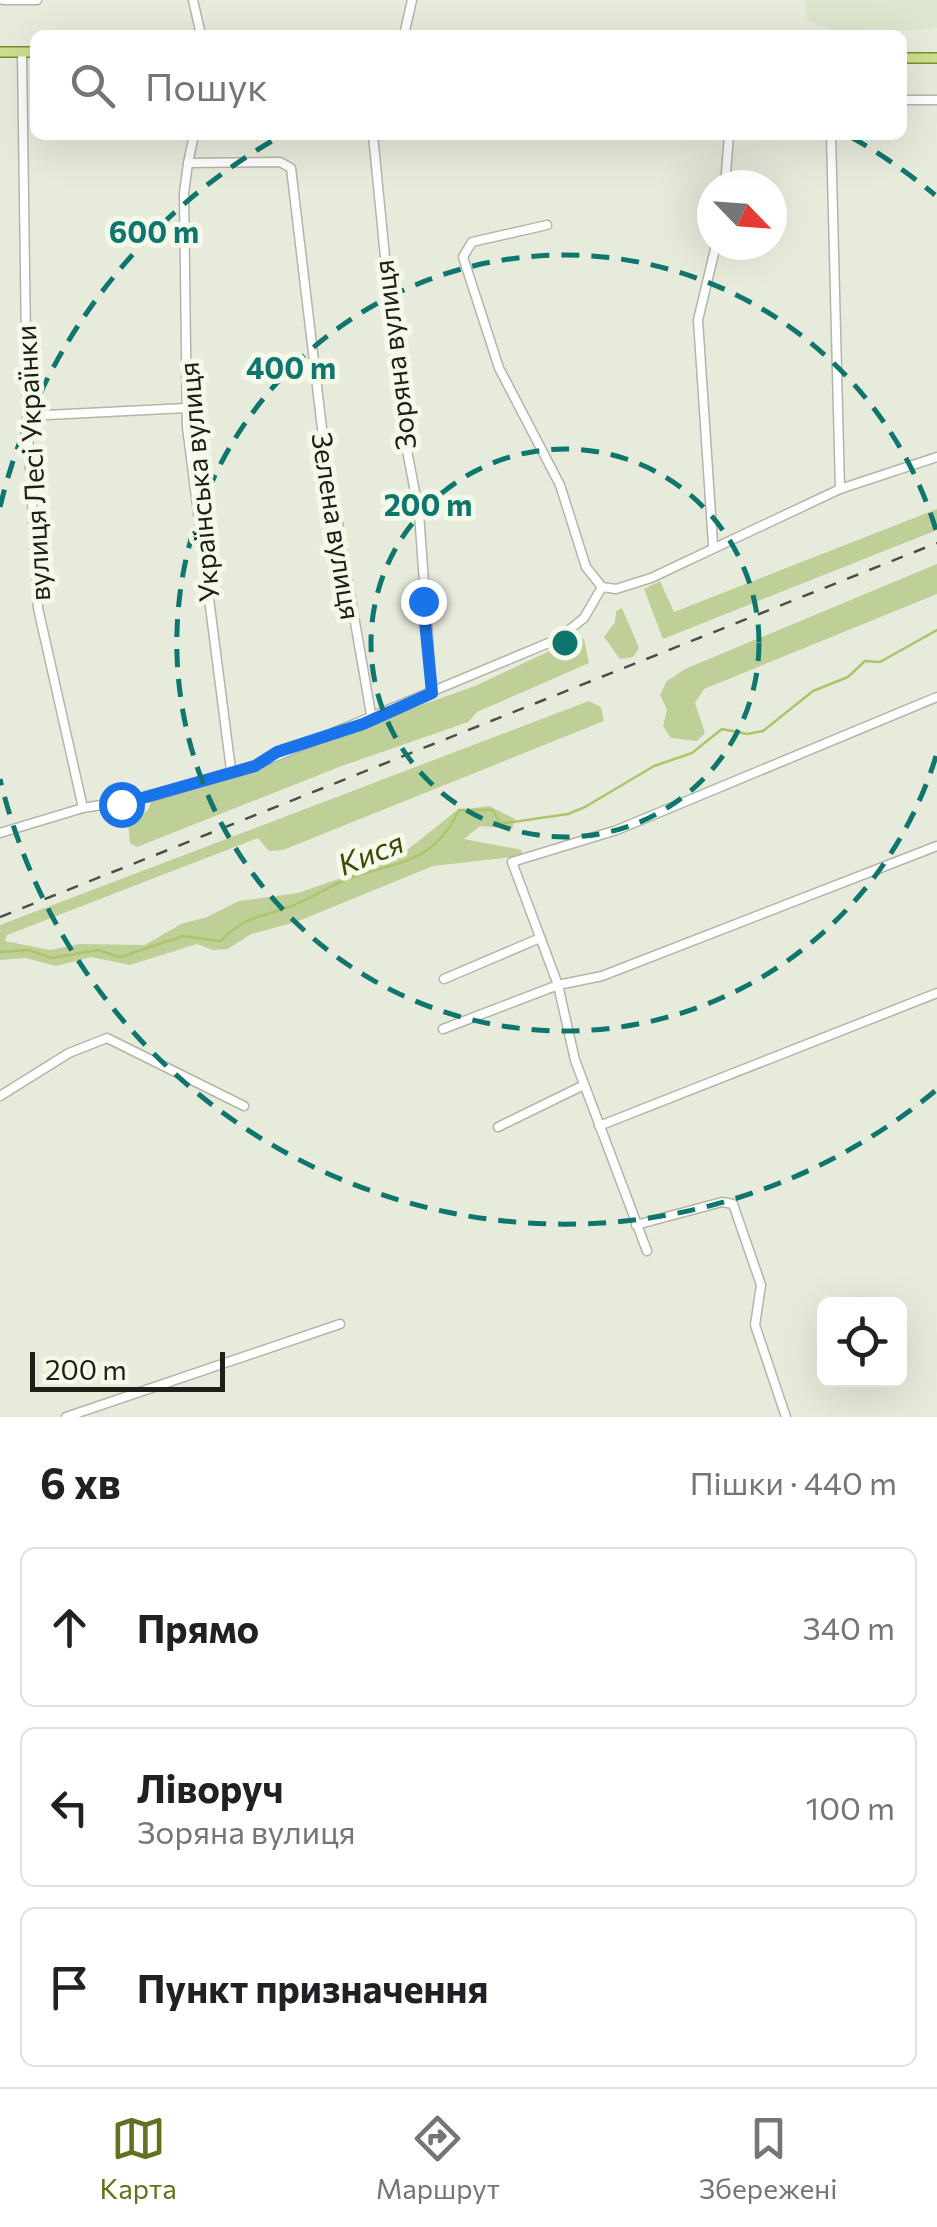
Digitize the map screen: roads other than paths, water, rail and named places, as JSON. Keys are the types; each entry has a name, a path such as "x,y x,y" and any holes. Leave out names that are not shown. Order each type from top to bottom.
{"main road":[{"path":"0,52 30,52"},
{"path":"907,58 937,58"}],"street":[{"path":"3,0 37,0"},
{"path":"193,0 200,30"},
{"path":"405,30 412,0"},
{"name":"вулиця Лесі Українки","path":"22,52 27,416 38,608 83,808"},
{"path":"907,100 937,100"},
{"name":"Українська вулиця","path":"193,140 184,193 186,408 231,770"},
{"name":"Зоряна вулиця","path":"374,140 400,419 420,520 432,693"},
{"path":"727,170 729,140"},
{"path":"831,140 840,489"},
{"name":"Зелена вулиця","path":"188,163 278,162 292,170 323,437 372,720"},
{"path":"547,226 472,242 463,256 502,375 561,488 588,571 602,587 616,589 651,578 840,489 937,456"},
{"path":"712,260 698,312 713,546"},
{"path":"27,416 186,408"},
{"path":"0,833 83,808 155,796 231,770 255,766 277,752 372,720 562,637 584,618 602,587"},
{"path":"646,1251 584,1085 558,986 512,862 617,830 713,793 937,697"},
{"path":"443,1029 558,986 602,976 937,846"},
{"path":"444,979 540,938"},
{"path":"599,1126 937,993"},
{"path":"0,1096 54,1061 106,1038 244,1106"},
{"path":"498,1128 584,1085"},
{"path":"636,1226 724,1201 733,1204 761,1287 755,1325 786,1417"},
{"path":"66,1417 340,1324"}],"waterway":[{"name":"Кися","path":"0,952 28,950 52,958 98,950 120,957 183,936 220,941 253,919 424,852 449,828 459,810 493,810 500,823 568,814 654,766 692,753 722,729 747,734 763,731 813,691 848,677 865,661 880,662 937,630"}],"railway":[{"path":"0,917 937,543"}]}
